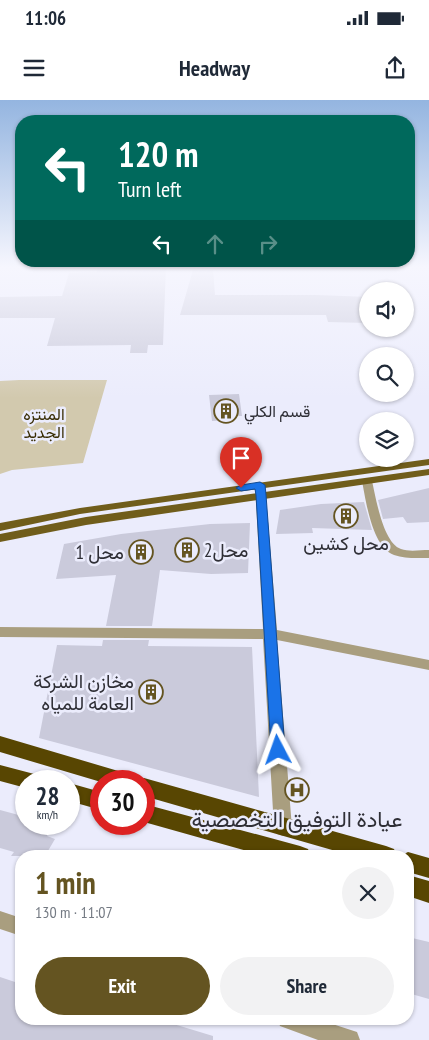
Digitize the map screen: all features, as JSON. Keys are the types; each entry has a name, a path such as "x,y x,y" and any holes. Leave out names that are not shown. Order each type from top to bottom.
{"highway":[{"path":"0,744 90,771"},
{"path":"0,773 15,777"},
{"path":"155,790 364,850"},
{"path":"155,816 278,850"},
{"path":"414,864 429,868"},
{"path":"414,888 429,892"}],"main road":[{"path":"0,527 80,510 149,506 261,490 429,462"},
{"path":"261,490 367,481 429,472"},
{"path":"0,538 149,506"}],"street":[{"path":"367,481 382,536 390,548 397,552 429,554"},
{"path":"261,490 283,828"},
{"path":"0,632 270,634 429,665"},
{"path":"0,920 15,925"},
{"path":"304,1025 345,1039"}],"green space":[{"name":"المنتزه الجديد","path":"107,380 83,463 12,470 0,474 0,381"}],"building":[{"path":"0,310 164,310 163,345 148,345 147,353 130,353 131,345 47,346 55,318 0,318"},
{"path":"181,310 359,310 359,323 328,322 326,315 180,315"},
{"name":"قسم الكلي","path":"239,394 242,416 229,416 229,420 212,421 209,395"},
{"path":"429,488 429,522 407,523 403,517 383,519 378,500"},
{"path":"364,502 372,530 312,528 313,533 276,534 280,510 321,504"},
{"path":"250,523 248,573 211,574 160,570 152,626 106,626 116,575 56,579 64,544 121,534 210,524"},
{"name":"مخازن الشركة العامة للمياه","path":"103,640 149,640 148,646 252,647 259,797 39,738 57,645 102,646"},
{"path":"0,810 15,814 15,835 48,835 55,839 49,850 15,850 15,856 11,856 14,852 0,848"},
{"path":"414,938 429,942 429,999 414,995"},
{"path":"0,977 15,982 15,1025 177,1025 213,1036 213,1040 0,1040"}],"place":[{"name":"قسم الكلي","path":"226,411"},
{"name":"محل كشين","path":"346,516"},
{"name":"محل2","path":"187,550"},
{"name":"محل 1","path":"141,552"},
{"name":"مخازن الشركة العامة للمياه","path":"151,692"},
{"name":"عيادة التوفيق التخصصية","path":"297,790"}],"route":[{"path":"241,488 260,485 278,750"}]}
